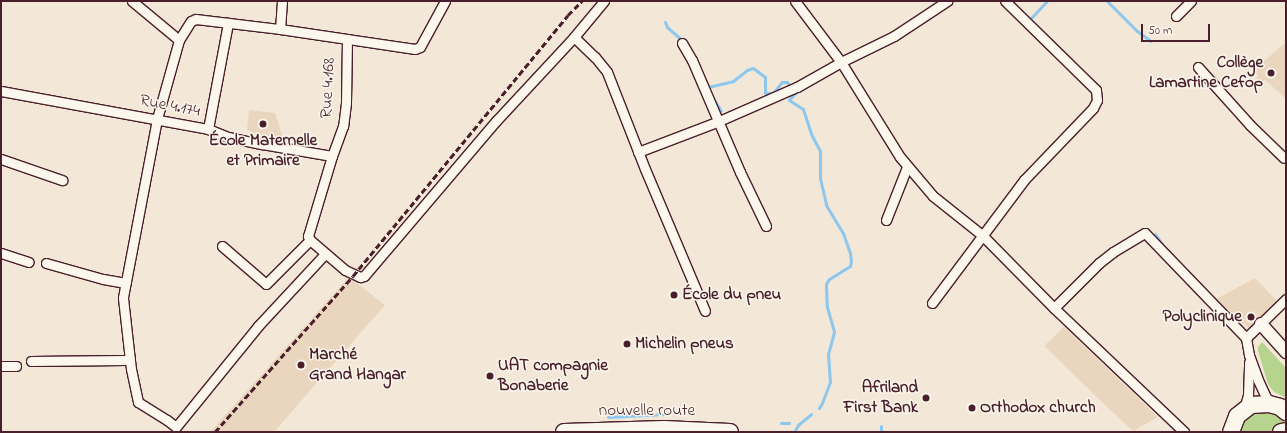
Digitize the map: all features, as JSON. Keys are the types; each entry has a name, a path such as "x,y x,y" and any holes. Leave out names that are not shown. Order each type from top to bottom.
{"highway":[{"path":"1218,432 1232,428 1243,410 1260,403 1280,407 1286,412"},
{"name":"nouvelle route","path":"564,432 664,429 730,432"},
{"path":"1281,432 1286,430"}],"main road":[{"path":"1262,324 1286,352"}],"street":[{"path":"132,1 179,40"},
{"path":"280,29 282,1"},
{"name":"Rue 4.168","path":"310,240 308,233 344,118 347,39 415,49 420,47 446,1"},
{"path":"222,246 266,284 310,240 345,270 360,277 364,276 496,121 574,37 604,1"},
{"path":"795,1 841,62 907,167 933,196 982,235 1054,308 1184,432"},
{"path":"638,152 719,121 793,90 841,62 894,36 948,1"},
{"path":"932,302 1024,180 1093,108 1097,100 1096,90 1005,1"},
{"path":"1176,16 1191,1"},
{"path":"325,254 258,326 176,427 138,402 130,358 123,304 157,119 179,40 191,21 196,19 228,22 347,39"},
{"path":"208,130 228,22"},
{"path":"574,37 595,57 607,72 638,152 705,310"},
{"path":"682,43 688,52 740,172 766,226"},
{"path":"1198,67 1250,125 1285,158"},
{"name":"Rue 4.174","path":"1,91 157,119 208,130 228,137 332,156"},
{"path":"1,160 62,180"},
{"path":"886,220 907,167"},
{"path":"1054,308 1098,263 1113,252 1145,233 1246,338 1249,355 1269,404"},
{"path":"1,253 29,262"},
{"path":"46,263 103,279 126,283"},
{"path":"1246,338 1286,300"},
{"path":"1243,410 1248,394 1249,355"},
{"path":"31,361 125,360 130,358"},
{"path":"1,366 16,366"}],"shaded area":[{"name":"Collège Lamartine Cefop","path":"1286,42 1286,99 1265,80 1262,83 1256,79 1258,75 1253,71"},
{"name":"École Maternelle et Primaire","path":"249,110 275,113 285,144 247,130"},
{"name":"Marché Grand Hangar","path":"349,277 385,305 274,432 210,432"},
{"name":"Polyclinique","path":"1255,278 1279,303 1251,330 1216,299"},
{"path":"1064,327 1158,417 1133,431 1105,405 1044,346"}],"green space":[{"path":"1262,342 1286,368 1286,398 1273,391 1268,384 1258,351 1258,347"},
{"path":"1270,411 1278,415 1284,421 1286,432 1238,432 1241,422 1254,412"}],"waterway":[{"path":"1031,18 1047,1"},
{"path":"1107,1 1137,31 1151,41"},
{"path":"665,22 667,27 683,41"},
{"path":"708,87 733,81 747,70 753,68 765,77 765,93 773,93 782,82 787,82 795,93 789,100 803,109 811,134 820,151 820,178 826,205 843,233 850,253 851,261 850,266 829,279 826,284 827,307 834,332 828,354 830,382 819,408"},
{"path":"713,98 721,111"},
{"path":"1155,234 1162,244"},
{"path":"608,417 665,414"},
{"path":"794,432 798,425 811,414"},
{"path":"781,423 789,423"},
{"path":"881,426 881,432"}],"railway":[{"path":"215,432 353,276 568,15 582,1"}],"place":[{"name":"Collège Lamartine Cefop","path":"1271,73"},
{"name":"École Maternelle et Primaire","path":"263,124"},
{"name":"École du pneu","path":"674,295"},
{"name":"Polyclinique","path":"1251,317"},
{"name":"Michelin pneus","path":"627,344"},
{"name":"Marché Grand Hangar","path":"301,365"},
{"name":"UAT compagnie Bonaberie","path":"490,376"},
{"name":"Afriland First Bank","path":"926,398"},
{"name":"Orthodox church","path":"972,408"}]}
